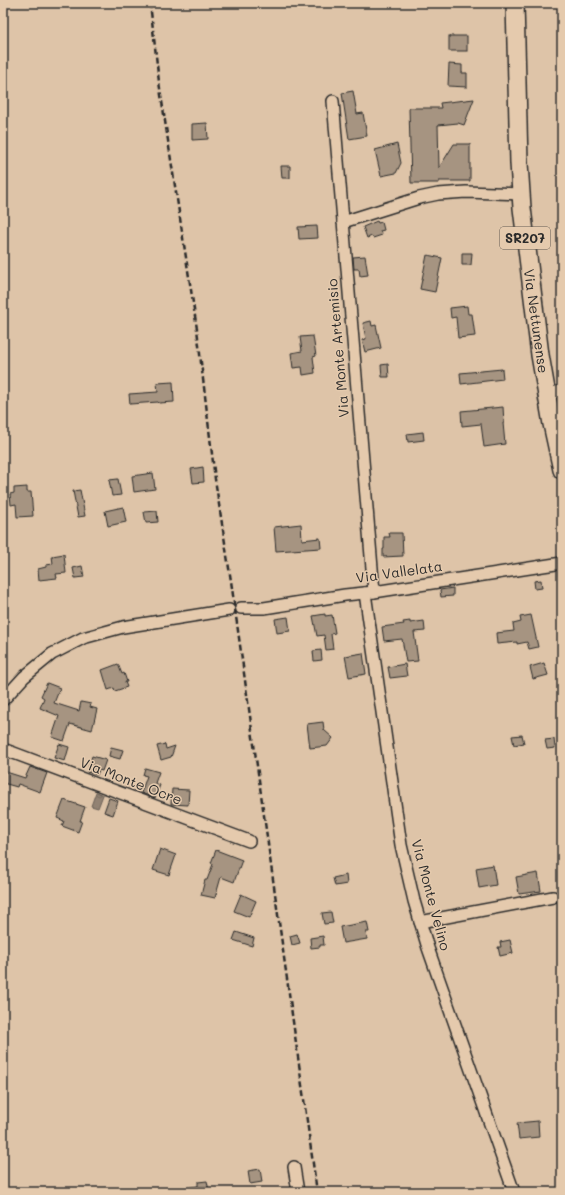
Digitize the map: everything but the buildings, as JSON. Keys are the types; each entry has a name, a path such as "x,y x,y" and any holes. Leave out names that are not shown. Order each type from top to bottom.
{"main road":[{"name":"Via Nettunense","path":"513,4 521,194 538,342 554,392 562,470"}],"street":[{"name":"Via Monte Artemisio","path":"333,101 370,593"},
{"path":"343,222 438,194 466,192 521,194"},
{"name":"Via Vallelata","path":"241,608 264,608 562,563"},
{"name":"Via Monte Velino","path":"370,593 401,845 409,882 428,948 514,1192"},
{"path":"3,700 24,677 52,654 83,638 123,627 229,610"},
{"name":"Via Monte Ocre","path":"3,749 249,841"},
{"path":"420,922 553,897"},
{"path":"294,1167 298,1192"}],"water":[{"path":"96,792 103,795 98,808 91,806"}],"railway":[{"path":"150,3 159,82 197,329 215,479 231,581 317,1192"}]}
